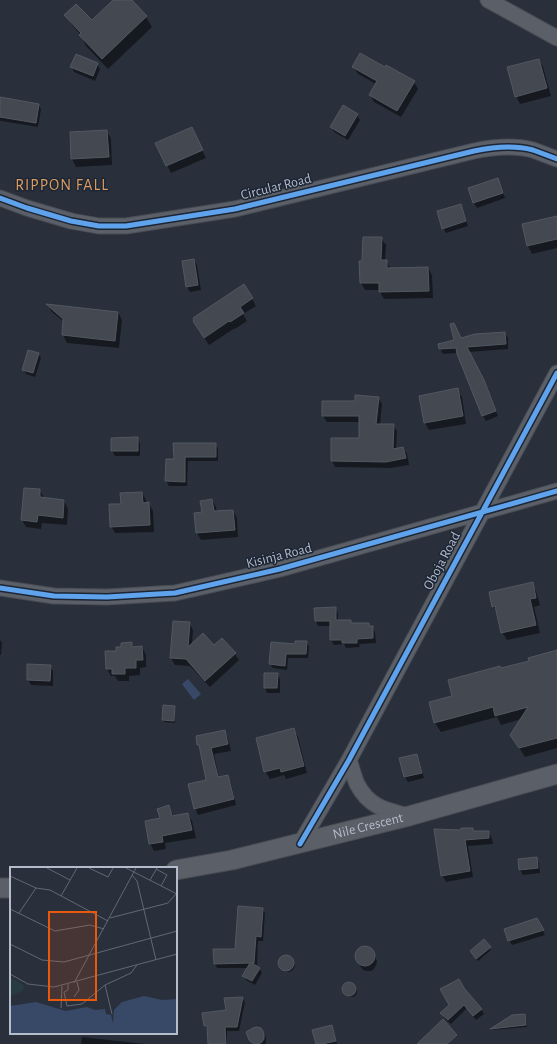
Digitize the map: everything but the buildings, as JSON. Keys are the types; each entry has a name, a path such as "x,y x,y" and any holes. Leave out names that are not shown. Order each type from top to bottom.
{"street":[{"path":"488,0 557,38"},
{"name":"Circular Road","path":"0,198 71,221 99,226 126,226 235,209 491,148 521,148 532,150 557,159"},
{"name":"Oboja Road","path":"300,844 349,760 557,373"},
{"name":"Kisinja Road","path":"0,588 54,596 107,597 174,593 280,569 557,491"},
{"path":"349,760 357,783 367,799 379,807 409,816"},
{"name":"Nile Crescent","path":"177,870 232,860 300,844 409,816 557,774"}],"water":[{"path":"188,679 201,694 194,700 182,684"}],"cycle path":[{"path":"0,198 71,221 99,226 126,226 235,209 489,148 526,148 557,159"},
{"path":"300,844 349,760 557,373"},
{"path":"0,588 54,596 107,597 175,593 280,569 557,491"}],"district":[{"name":"RIPPON FALL","path":"62,185"}]}
